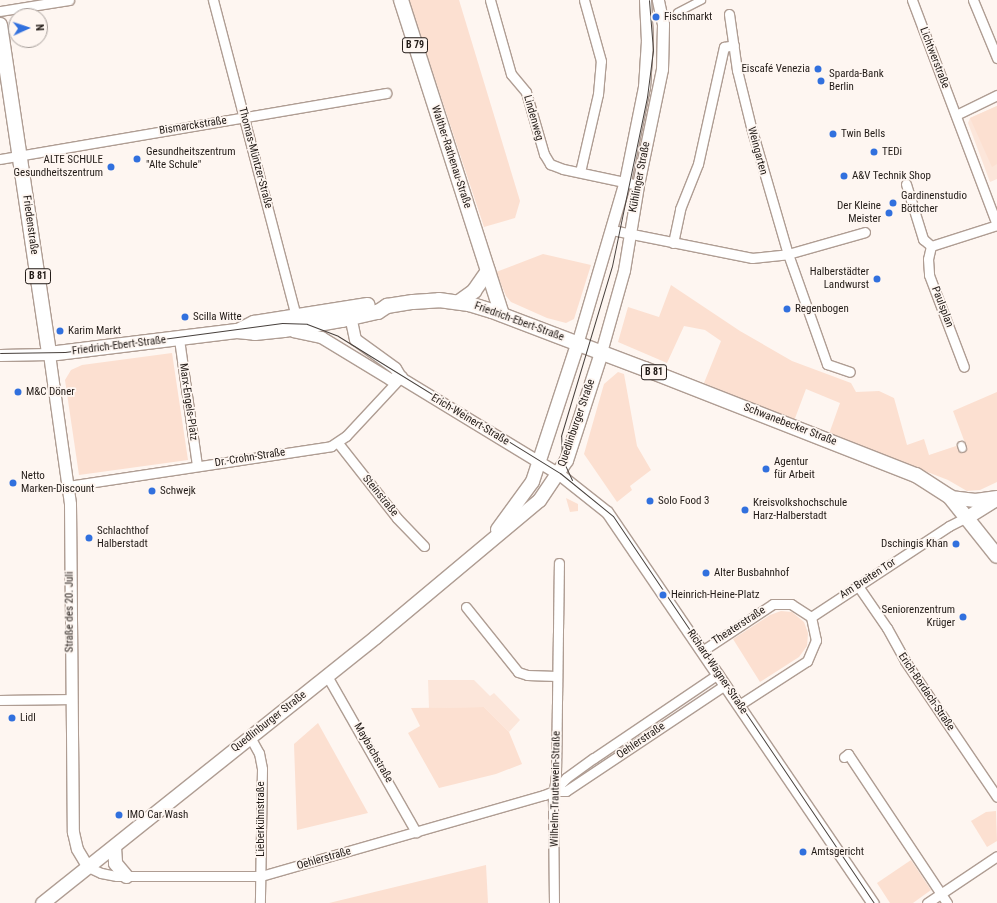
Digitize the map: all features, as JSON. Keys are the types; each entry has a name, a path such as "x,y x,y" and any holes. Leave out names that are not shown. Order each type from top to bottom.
{"main road":[{"name":"Walther-Rathenau-Straße","path":"401,0 502,314"},
{"name":"Friedenstraße","path":"0,26 49,354"},
{"path":"459,302 474,291 488,271"},
{"name":"Friedrich-Ebert-Straße","path":"237,331 254,323 296,317 378,312 388,306 427,300 459,302 502,314 601,352"},
{"name":"Friedrich-Ebert-Straße","path":"49,354 237,331 255,333 284,330 350,313"},
{"name":"Quedlinburger Straße","path":"493,539 500,523 532,481 577,344"},
{"name":"Quedlinburger Straße","path":"42,903 327,676 539,500 559,474 570,450 601,352"},
{"name":"Schwanebecker Straße","path":"601,352 892,465 927,481 950,497 967,517"},
{"path":"950,497 975,500 997,498"},
{"path":"967,517 997,498"},
{"name":"B 81","path":"967,517 997,556"},
{"path":"114,847 115,863 126,876"}],"street":[{"path":"0,11 69,0"},
{"name":"Thomas-Müntzer-Straße","path":"213,0 296,317"},
{"name":"Lindenweg","path":"490,0 511,74 526,92 544,154 550,164 638,185"},
{"path":"580,172 598,94 601,61 584,0"},
{"name":"Kühlinger Straße","path":"577,344 612,230 625,181 644,87 647,41 645,0"},
{"name":"Kühlinger Straße","path":"601,352 624,270 638,185 664,55 663,24 658,0"},
{"path":"677,12 701,0"},
{"name":"Lichtwerstraße","path":"912,0 997,225"},
{"path":"973,0 997,58"},
{"name":"Weingarten","path":"729,14 752,133 788,254 827,364 850,372"},
{"path":"673,243 680,209 698,164 724,47 734,45"},
{"name":"Bismarckstraße","path":"0,159 386,93"},
{"path":"956,115 997,95"},
{"path":"906,184 923,239 931,246 997,225"},
{"path":"612,230 630,235 752,258 788,254 865,232"},
{"name":"Paulsplan","path":"931,246 928,259 929,274 964,367"},
{"name":"Erich-Weinert-Straße","path":"350,313 353,333 359,344 395,368 402,376 539,462"},
{"name":"Erich-Weinert-Straße","path":"284,330 321,337 390,379 402,376"},
{"name":"Marx-Engels-Platz","path":"179,339 197,466"},
{"name":"Friedrich-Ebert-Straße","path":"0,355 49,354"},
{"name":"Straße des 20. Juli","path":"49,354 68,486 73,832 80,856 88,867"},
{"name":"Dr.-Crohn-Straße","path":"68,486 331,446 338,442 402,376"},
{"name":"Steinstraße","path":"338,442 397,518 424,546"},
{"name":"Richard-Wagner-Straße","path":"539,462 581,489 611,516 873,903"},
{"name":"Am Breiten Tor","path":"811,617 949,526 967,517"},
{"name":"Wilhelm-Trautewein-Straße","path":"554,903 554,791 558,563"},
{"name":"Erich-Bordach-Straße","path":"858,586 887,628 905,661 997,797"},
{"name":"Theaterstraße","path":"702,651 773,604 791,604 811,617"},
{"path":"466,607 518,672 527,675 557,676"},
{"path":"739,705 807,661 816,640 811,617"},
{"name":"Oehlerstraße","path":"554,791 594,758 718,674"},
{"name":"Maybachstraße","path":"327,676 416,832"},
{"name":"Oehlerstraße","path":"88,867 101,873 126,876 260,876 554,791 566,791 725,685"},
{"path":"0,700 71,699"},
{"name":"Lieberkühnstraße","path":"250,737 259,753 262,769 260,903"},
{"path":"844,757 848,754 947,903"},
{"path":"926,903 997,856"}],"shaded area":[{"path":"409,0 459,0 520,201 515,218 484,227"},
{"path":"997,106 997,179 990,182 968,123 970,118"},
{"path":"997,106 997,164 992,167 970,118"},
{"path":"543,254 591,265 574,319 566,323 547,318 511,302 506,296 496,272"},
{"path":"671,285 740,331 792,361 851,383 856,392 879,391 894,398 907,445 924,439 929,455 965,443 953,411 997,392 997,482 980,490 967,491 948,480 829,434 840,403 806,389 794,421 704,383 721,341 705,330 684,326 667,363 618,342 628,307 659,317"},
{"path":"172,353 188,460 79,475 65,380 71,370 82,365"},
{"path":"618,372 624,374 637,446 651,470 630,486 632,490 617,502 584,454 604,384"},
{"path":"566,498 578,504 578,511 570,512"},
{"path":"781,611 792,612 804,622 808,633 807,646 799,657 760,682 733,639 770,615"},
{"path":"428,680 474,680 490,696 494,693 520,720 509,732 484,707 429,708"},
{"path":"484,707 509,732 522,764 496,774 439,788 408,733 420,726 411,708"},
{"path":"318,723 368,813 297,830 294,744"},
{"path":"996,811 997,841 987,847 971,821 986,812"},
{"path":"911,860 931,890 913,903 890,903 877,883"},
{"path":"486,865 488,903 329,903"}],"tram line":[{"path":"572,480 562,459 561,436 612,266 647,97 653,50 649,0"},
{"path":"0,353 65,352 282,323 307,324 338,336 560,473 613,516 874,903"}],"place":[{"name":"Fischmarkt","path":"656,17"},
{"name":"Eiscafé Venezia","path":"818,69"},
{"name":"Sparda-Bank Berlin","path":"821,81"},
{"name":"Twin Bells","path":"833,134"},
{"name":"TEDi","path":"874,152"},
{"name":"Gesundheitszentrum \"Alte Schule\"","path":"137,159"},
{"name":"ALTE SCHULE Gesundheitszentrum","path":"111,167"},
{"name":"A&V Technik Shop","path":"844,176"},
{"name":"Gardinenstudio Böttcher","path":"893,203"},
{"name":"Der Kleine Meister","path":"889,213"},
{"name":"Halberstädter Landwurst","path":"877,279"},
{"name":"Regenbogen","path":"787,309"},
{"name":"Scilla Witte","path":"185,317"},
{"name":"Karim Markt","path":"60,331"},
{"name":"M&C Döner","path":"18,392"},
{"name":"Agentur für Arbeit","path":"766,469"},
{"name":"Netto Marken-Discount","path":"13,483"},
{"name":"Schwejk","path":"152,491"},
{"name":"Solo Food 3","path":"650,501"},
{"name":"Kreisvolkshochschule Harz-Halberstadt","path":"745,510"},
{"name":"Schlachthof Halberstadt","path":"89,538"},
{"name":"Dschingis Khan","path":"956,544"},
{"name":"Alter Busbahnhof","path":"706,573"},
{"name":"Heinrich-Heine-Platz","path":"663,595"},
{"name":"Seniorenzentrum Krüger","path":"963,617"},
{"name":"Lidl","path":"12,718"},
{"name":"IMO Car Wash","path":"119,815"},
{"name":"Amtsgericht","path":"803,852"}]}
